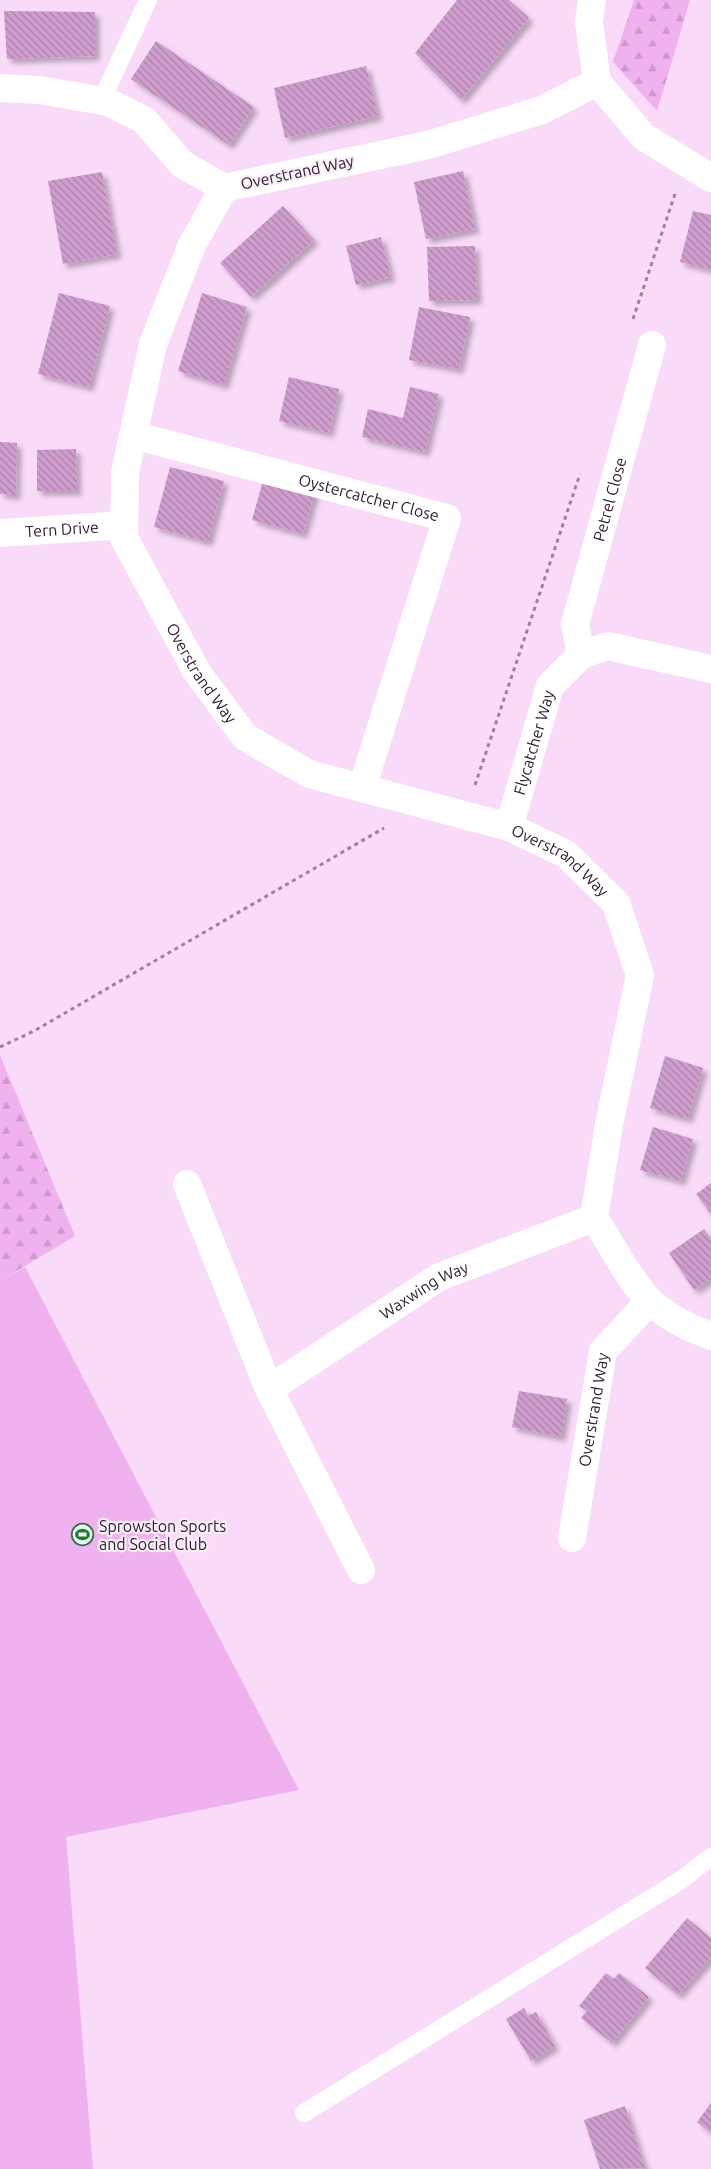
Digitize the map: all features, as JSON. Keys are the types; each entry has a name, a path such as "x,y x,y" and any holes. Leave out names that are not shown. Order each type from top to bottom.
{"street":[{"path":"592,0 589,22 597,82 644,137 711,178"},
{"name":"Overstrand Way","path":"594,1218 609,1125 640,975 616,903 566,854 509,826 309,774 245,737 197,672 124,538 124,525 125,473 153,344 192,245 224,188 428,145 542,110 597,82"},
{"path":"0,88 40,90 108,102 144,120 182,164 224,188"},
{"name":"Petrel Close","path":"581,655 575,624 652,345"},
{"name":"Oystercatcher Close","path":"133,436 447,518 362,788"},
{"name":"Tern Drive","path":"0,533 124,525"},
{"name":"Flycatcher Way","path":"509,826 550,686 581,655 608,646 711,669"},
{"path":"187,1184 269,1389 361,1570"},
{"path":"594,1218 650,1301 693,1329 711,1336"},
{"name":"Waxwing Way","path":"269,1389 439,1277 594,1218"},
{"name":"Overstrand Way","path":"572,1538 603,1351 650,1301"}],"lane":[{"path":"101,101 148,0"},
{"path":"304,2113 681,1880 711,1857"}],"path":[{"path":"631,323 685,163"},
{"path":"466,814 583,465"},
{"path":"0,1047 34,1031 425,804"}],"green space":[{"path":"634,0 690,0 657,111 613,62"},
{"path":"0,1055 75,1236 0,1281"},
{"name":"Sprowston Sports and Social Club","path":"25,1267 299,1790 66,1837 93,2169 0,2169 0,1281"}],"building":[{"path":"457,0 509,0 529,18 461,100 415,53"},
{"path":"4,11 95,12 95,56 7,59"},
{"path":"156,41 254,107 229,145 131,79"},
{"path":"366,66 378,116 285,138 274,88"},
{"path":"463,171 475,229 426,239 414,182"},
{"path":"102,172 117,254 63,264 48,181"},
{"path":"283,206 314,240 251,297 220,263"},
{"path":"693,211 711,215 711,270 680,262"},
{"path":"381,237 391,277 356,285 346,246"},
{"path":"475,246 477,300 429,301 427,247"},
{"path":"59,293 110,306 89,387 38,374"},
{"path":"202,293 247,307 224,385 178,371"},
{"path":"419,307 470,317 459,369 409,360"},
{"path":"289,377 339,389 329,433 279,421"},
{"path":"410,387 439,394 425,452 362,437 368,409 403,418"},
{"path":"0,442 17,443 16,495 0,494"},
{"path":"76,449 77,491 37,491 37,450"},
{"path":"170,467 224,481 208,542 154,527"},
{"path":"264,477 315,491 303,534 252,520"},
{"path":"665,1056 703,1068 688,1119 650,1108"},
{"path":"653,1127 693,1139 681,1181 640,1170"},
{"path":"711,1183 711,1214 696,1194"},
{"path":"704,1229 711,1239 711,1279 694,1290 669,1253"},
{"path":"519,1391 567,1399 561,1437 512,1427"},
{"path":"687,1918 711,1938 711,1957 678,1995 645,1968"},
{"path":"606,1973 614,1979 619,1973 649,1997 612,2043 581,2018 587,2011 579,2006"},
{"path":"524,2008 528,2016 536,2012 555,2046 531,2061 506,2019"},
{"path":"711,2103 711,2133 697,2122"},
{"path":"625,2106 645,2168 600,2169 584,2120"}],"place":[{"name":"Sprowston Sports and Social Club","path":"83,1535"}]}
